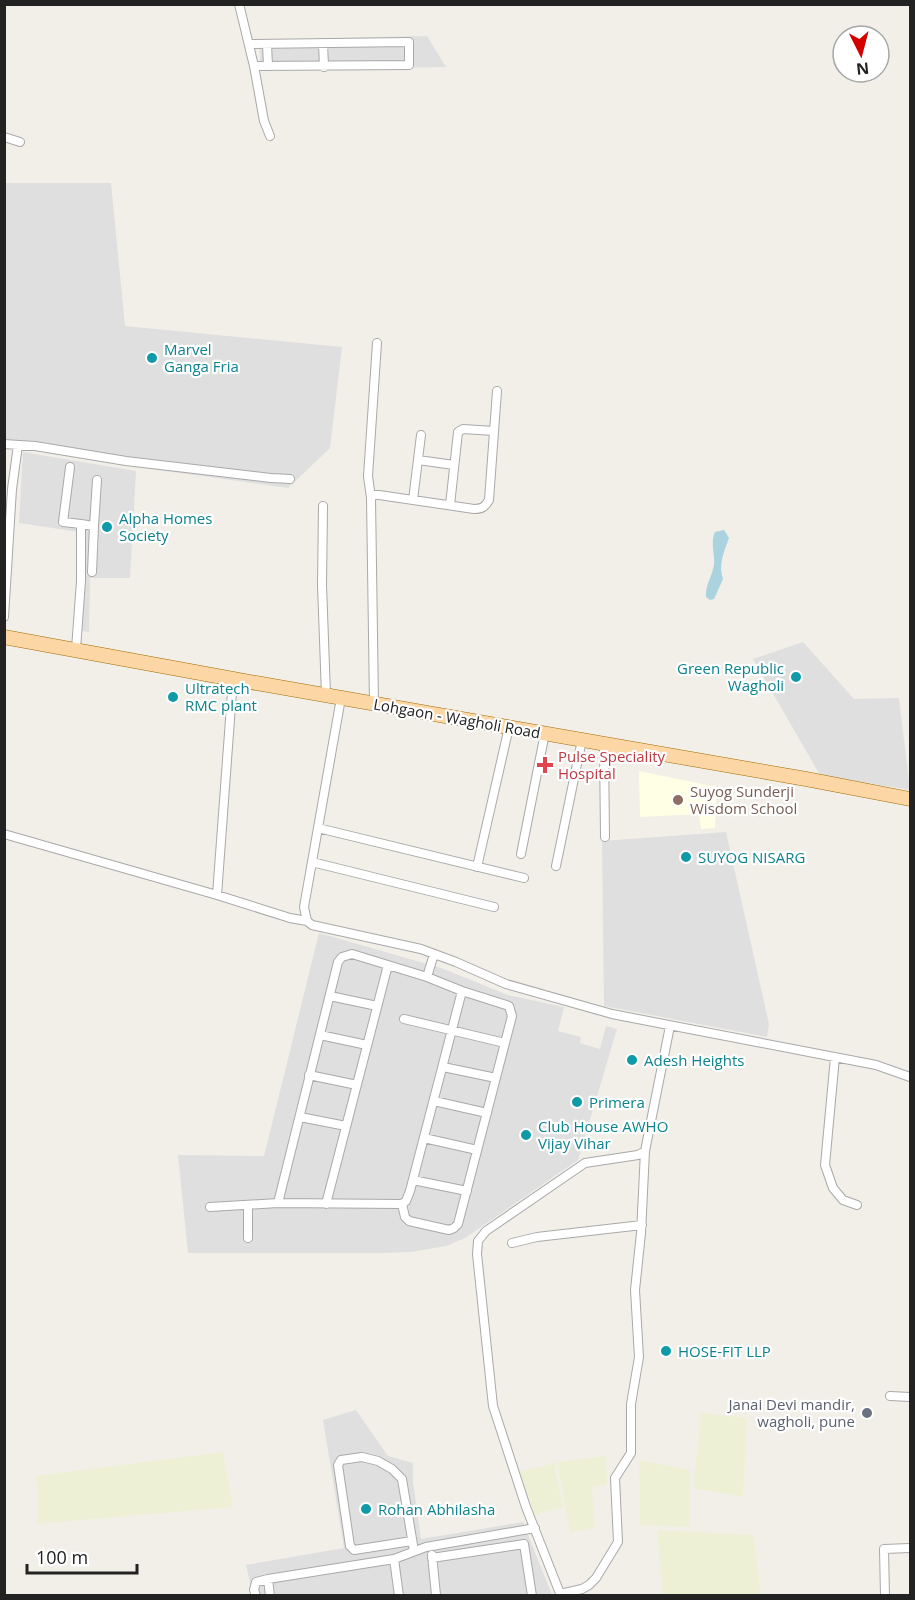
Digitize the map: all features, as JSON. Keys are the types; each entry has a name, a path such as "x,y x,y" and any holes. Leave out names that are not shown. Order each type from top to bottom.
{"main road":[{"name":"Lohgaon - Wagholi Road","path":"4,637 910,799"}],"street":[{"path":"239,4 264,121 270,135"},
{"path":"249,44 409,42 409,65 254,66"},
{"path":"323,43 324,67"},
{"path":"267,44 268,66"},
{"path":"4,136 20,142"},
{"path":"374,703 368,476 377,343"},
{"path":"370,498 374,495 474,509 486,506 489,500 497,391"},
{"path":"450,505 457,435 460,429 494,431"},
{"path":"413,500 420,435"},
{"path":"4,444 81,452 126,461 290,479"},
{"path":"4,618 12,489 18,445"},
{"path":"418,460 454,465"},
{"path":"70,467 63,522 94,526"},
{"path":"92,572 97,480"},
{"path":"323,506 322,585 326,695"},
{"path":"76,650 81,581 81,525"},
{"path":"217,895 233,679"},
{"path":"307,921 304,907 341,698"},
{"path":"477,867 509,727"},
{"path":"521,854 545,734"},
{"path":"556,866 582,740"},
{"path":"603,745 605,837"},
{"path":"318,828 524,878"},
{"path":"4,834 290,918 307,921 312,925 396,943 434,954 506,984 543,996 612,1014 876,1065 910,1077"},
{"path":"312,862 494,907"},
{"path":"278,1203 338,962 342,957 352,954 427,976 462,991 509,1006 512,1017 458,1224 449,1230 409,1221 405,1217 402,1204"},
{"path":"427,976 434,954"},
{"path":"326,1204 388,965"},
{"path":"210,1207 278,1203 402,1204 406,1201 462,991"},
{"path":"330,996 377,1006"},
{"path":"404,1019 505,1043"},
{"path":"645,1151 638,1155 585,1163 486,1231 478,1241 477,1254 493,1406 526,1508 560,1595 589,1585 596,1578 618,1542 615,1478 629,1459 632,1445 631,1404 639,1357 635,1290 642,1225 645,1151 670,1026"},
{"path":"320,1035 367,1045"},
{"path":"835,1057 825,1165 833,1188 843,1200 856,1205"},
{"path":"442,1066 496,1078"},
{"path":"309,1076 357,1085"},
{"path":"434,1101 487,1113"},
{"path":"300,1117 346,1126"},
{"path":"424,1138 477,1150"},
{"path":"413,1180 466,1191"},
{"path":"248,1205 248,1238"},
{"path":"512,1243 548,1236 642,1225"},
{"path":"890,1396 910,1397"},
{"path":"412,1541 354,1550 350,1546 338,1465 341,1460 362,1457 378,1461 392,1469 402,1479 414,1551"},
{"path":"255,1596 256,1582 268,1579 391,1560 433,1546 535,1528"},
{"path":"432,1558 525,1544 532,1596"},
{"path":"385,1545 391,1560 399,1596"},
{"path":"433,1546 436,1595"},
{"path":"885,1596 884,1549 910,1548"},
{"path":"268,1579 270,1596"}],"shaded area":[{"path":"427,36 446,67 261,70 259,40"},
{"path":"5,183 111,183 125,326 342,347 330,448 288,488 21,448 5,449"},
{"path":"23,452 136,471 130,578 90,578 89,632 74,630 79,532 19,523"},
{"path":"803,642 854,699 899,698 910,790 820,775 753,659"},
{"name":"Suyog Sunderji Wisdom School","path":"639,771 717,787 715,828 701,829 699,814 640,817"},
{"path":"726,832 769,1024 767,1037 604,1006 602,841"},
{"path":"319,933 441,968 508,995 564,1007 558,1031 581,1037 580,1043 600,1049 606,1026 617,1029 578,1160 465,1238 446,1246 411,1252 382,1253 188,1253 178,1155 264,1156"},
{"name":"Rohan Abhilasha","path":"356,1410 388,1456 413,1463 413,1482 421,1539 523,1522 552,1595 253,1595 246,1565 344,1548 323,1420"},
{"path":"701,1413 747,1418 743,1497 693,1488"},
{"path":"223,1452 233,1507 37,1524 38,1490 35,1476"},
{"path":"606,1456 607,1484 592,1487 595,1528 570,1532 557,1462"},
{"path":"639,1460 690,1470 689,1527 640,1525"},
{"path":"554,1463 563,1507 534,1515 519,1472"},
{"path":"657,1530 754,1535 761,1595 662,1595"}],"water":[{"path":"724,530 729,538 721,564 723,579 714,599 710,600 706,597 706,593 714,565 714,536 715,532"}],"place":[{"name":"Marvel Ganga Fria","path":"152,358"},
{"name":"Alpha Homes Society","path":"107,527"},
{"name":"Green Republic Wagholi","path":"796,677"},
{"name":"Ultratech RMC plant","path":"173,697"},
{"name":"Pulse Speciality Hospital","path":"545,765"},
{"name":"Suyog Sunderji Wisdom School","path":"678,800"},
{"name":"SUYOG NISARG","path":"686,857"},
{"name":"Adesh Heights","path":"632,1060"},
{"name":"Primera","path":"577,1102"},
{"name":"Club House AWHO Vijay Vihar","path":"526,1135"},
{"name":"HOSE-FIT LLP","path":"666,1351"},
{"name":"Janai Devi mandir, wagholi, pune","path":"867,1413"},
{"name":"Rohan Abhilasha","path":"366,1509"}]}
